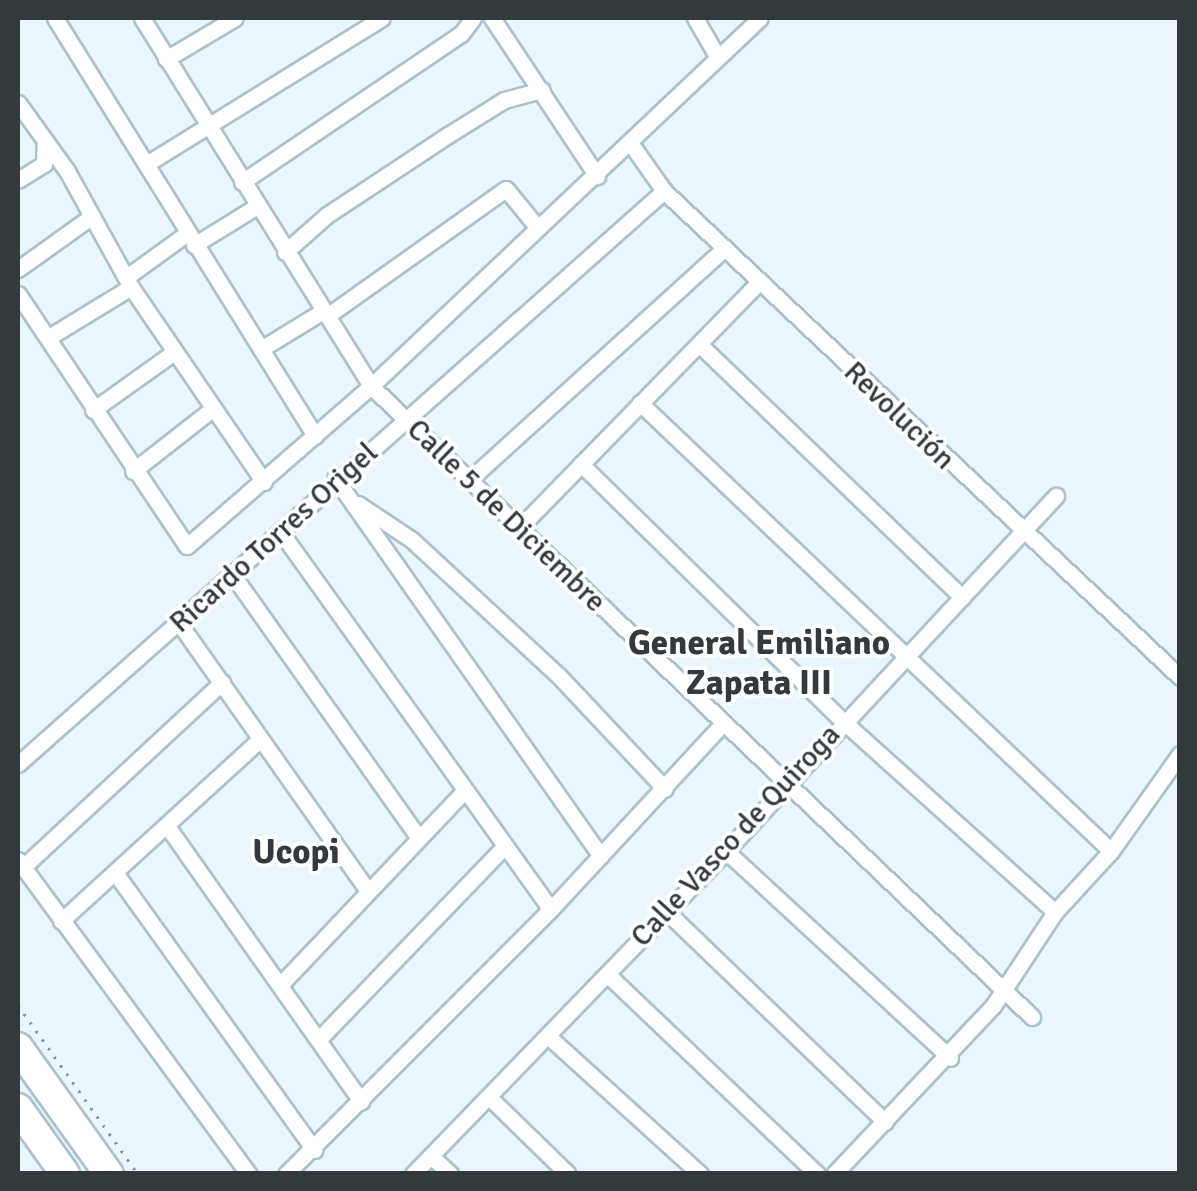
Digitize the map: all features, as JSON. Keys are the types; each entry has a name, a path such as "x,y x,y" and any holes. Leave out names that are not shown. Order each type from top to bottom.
{"highway":[{"path":"18,1047 108,1174"},
{"path":"18,1108 65,1174"}],"street":[{"path":"55,18 68,18"},
{"path":"55,18 148,163 190,240 316,436"},
{"name":"Calle 5 de Diciembre","path":"142,18 209,131 372,386 785,786 1032,1017"},
{"path":"166,59 235,18"},
{"path":"148,163 209,131 239,104 382,18"},
{"path":"242,182 461,34 473,18"},
{"path":"492,18 596,176"},
{"path":"695,18 717,56"},
{"path":"18,294 133,471 187,546 372,386 760,18"},
{"path":"286,252 328,215 504,100 542,90"},
{"path":"18,103 174,352 264,482"},
{"path":"18,180 44,164 45,141"},
{"name":"Revolución","path":"631,144 664,191 1180,677"},
{"path":"261,349 399,271 418,248 506,188 538,228"},
{"name":"Ricardo Torres Origel","path":"18,764 280,532 335,478 407,422 664,191"},
{"path":"48,338 190,240 257,206"},
{"path":"18,269 92,216"},
{"path":"470,480 724,249"},
{"path":"519,528 760,282"},
{"path":"700,345 962,597"},
{"path":"94,410 174,352"},
{"path":"640,403 906,662 1111,852"},
{"path":"133,471 212,408"},
{"path":"581,464 844,722 1056,912"},
{"path":"335,478 601,856"},
{"name":"Calle Vasco de Quiroga","path":"413,1174 549,1037 844,722 906,662 1056,496"},
{"path":"350,499 412,540 544,661 664,789"},
{"path":"280,532 551,908"},
{"path":"232,574 418,836"},
{"path":"179,623 367,890"},
{"path":"222,682 20,864 249,1174"},
{"path":"286,1174 551,908 723,723"},
{"path":"61,921 260,740"},
{"path":"834,1174 950,1058 1005,991 1056,912 1111,852 1180,754"},
{"path":"280,984 465,790"},
{"path":"167,826 361,1101"},
{"path":"319,1039 505,846"},
{"path":"726,851 950,1058"},
{"path":"116,874 314,1150"},
{"path":"666,911 885,1122"},
{"path":"607,974 818,1174"},
{"path":"549,1037 700,1174"},
{"path":"489,1097 568,1174"},
{"path":"432,1156 450,1174"}],"path":[{"path":"18,1006 138,1174"}],"district":[{"name":"General Emiliano Zapata III","path":"759,663"},
{"name":"Ucopi","path":"296,852"}]}
